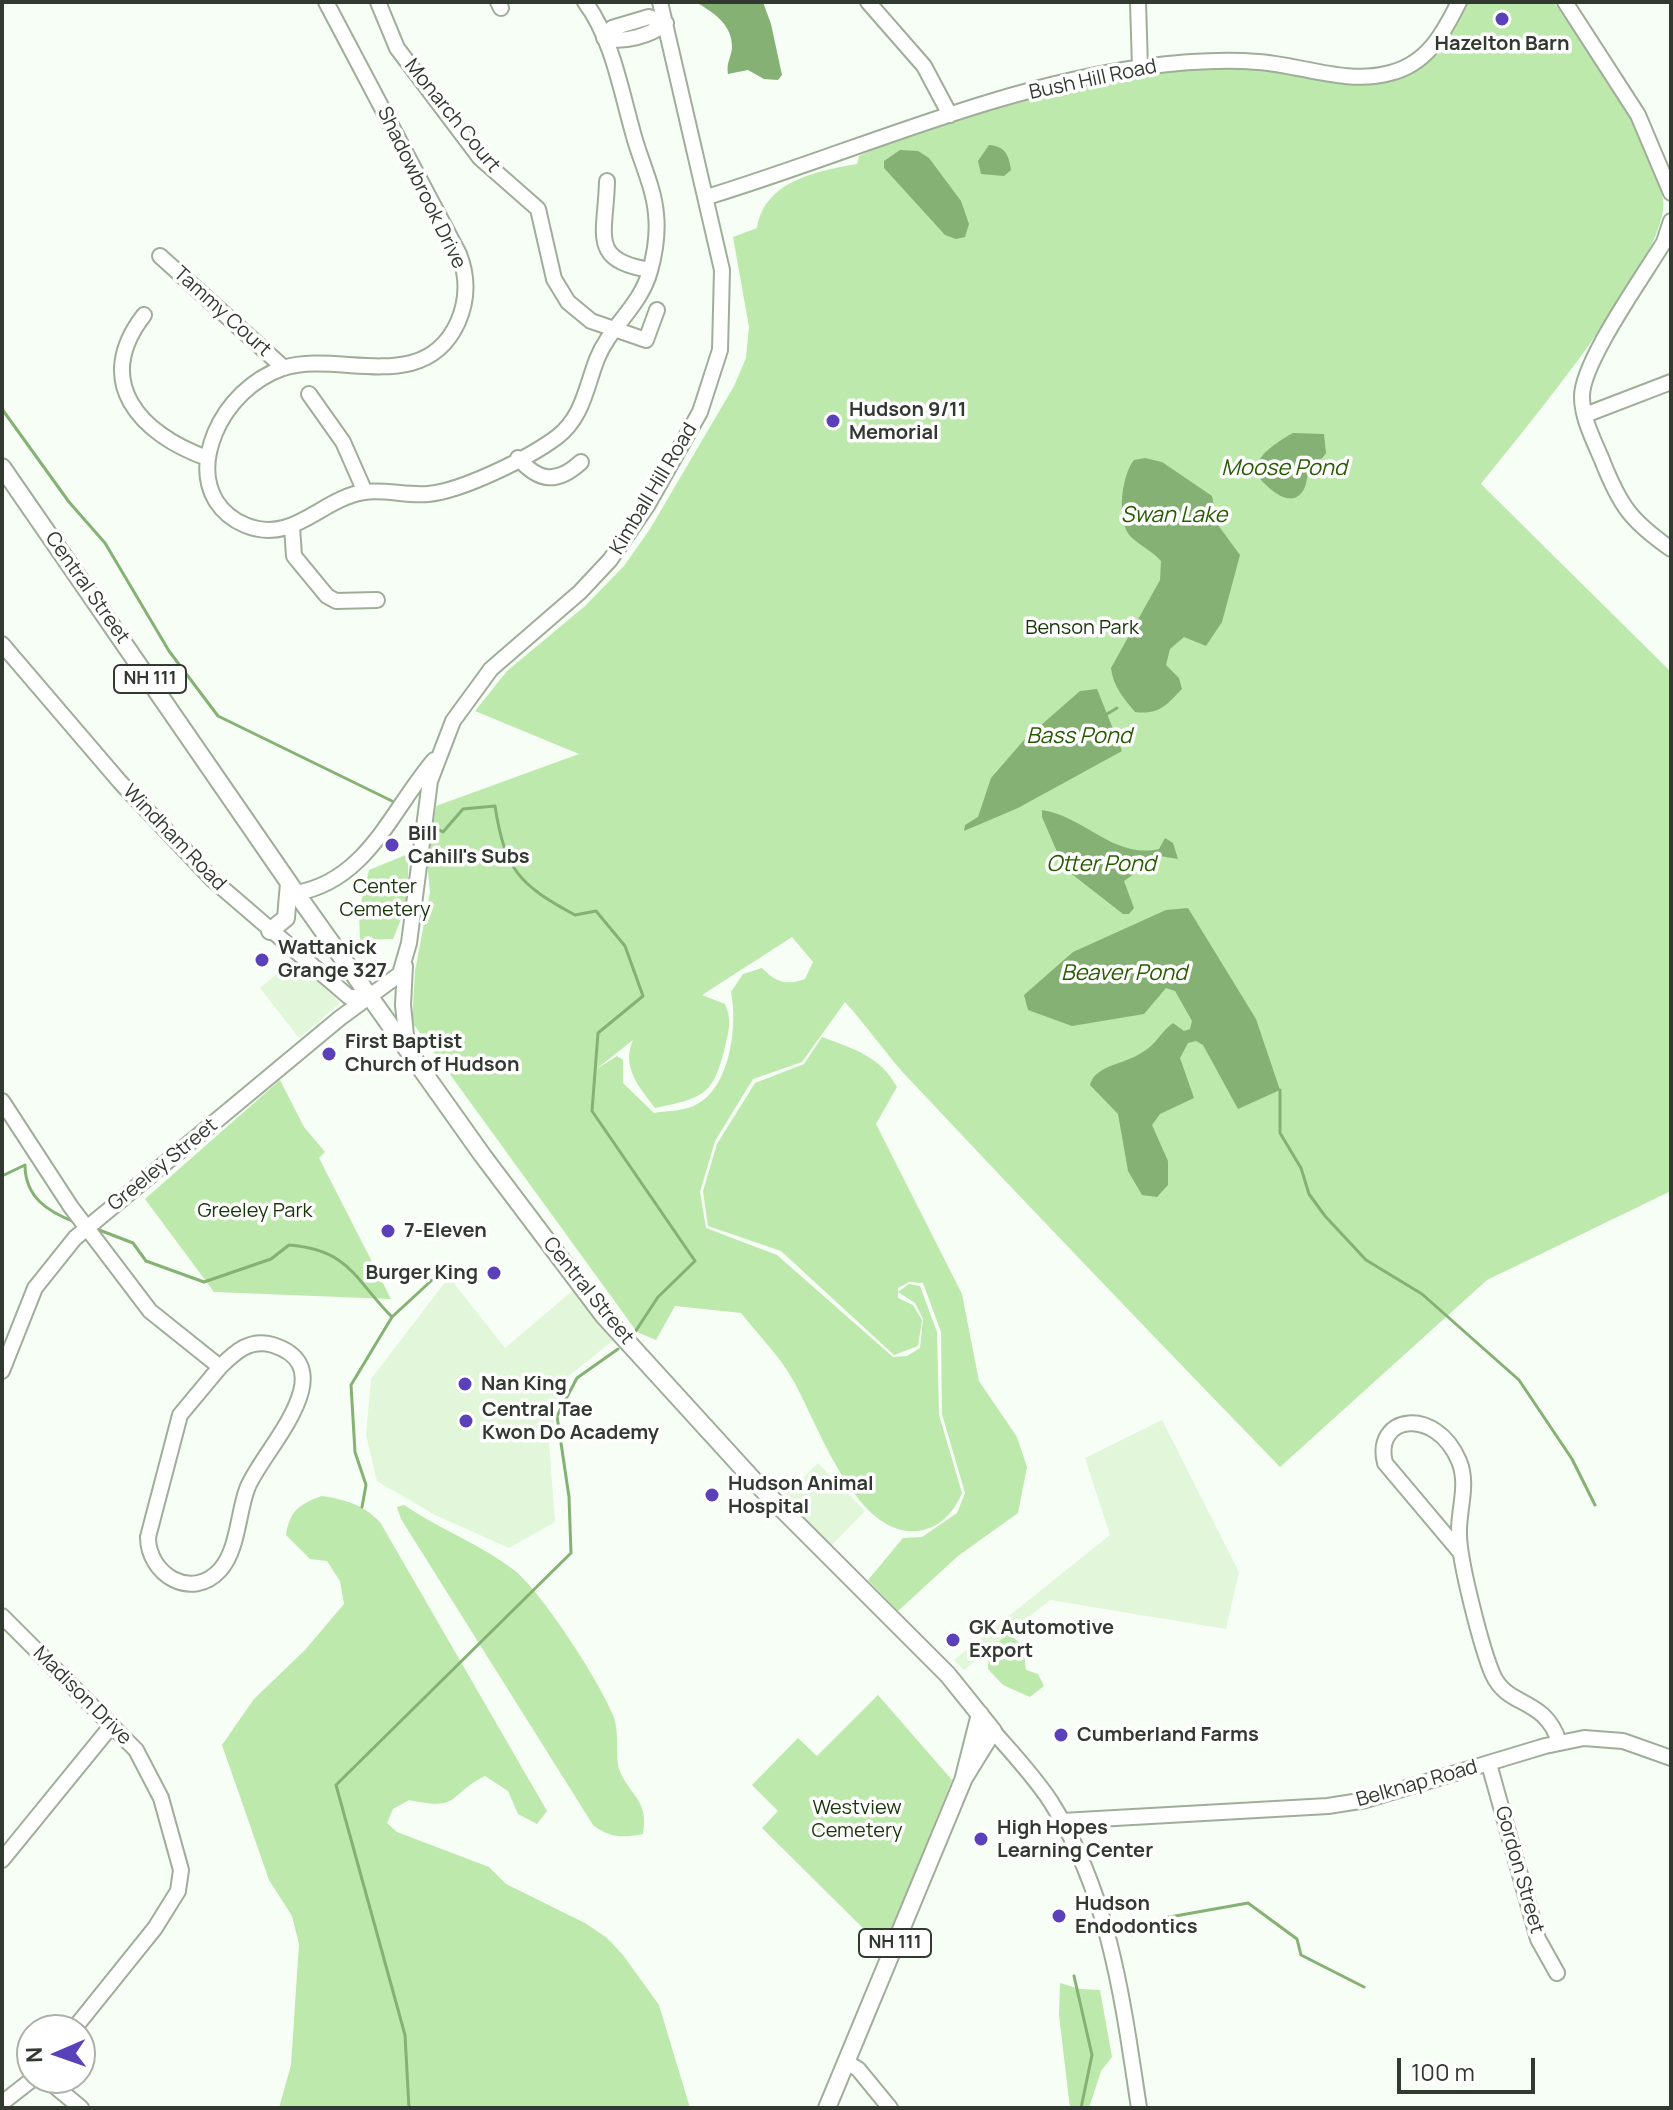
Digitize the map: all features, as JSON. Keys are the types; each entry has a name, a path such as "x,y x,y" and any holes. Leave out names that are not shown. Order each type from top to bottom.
{"main road":[{"name":"Central Street","path":"2,467 483,1156 603,1315 758,1485 948,1675 993,1731"},
{"path":"270,931 286,918 293,887"},
{"name":"NH 111","path":"964,1778 968,1752 980,1714"},
{"name":"NH 111","path":"827,2108 964,1778 993,1731"}],"street":[{"name":"Shadowbrook Drive","path":"207,458 221,420 236,398 284,368 313,364 391,368 416,361 431,352 455,328 465,297 465,274 459,254 326,2"},
{"name":"Monarch Court","path":"378,2 397,48 480,158 538,209 554,279 563,295 583,316 614,331"},
{"path":"144,315 131,333 123,353 124,384 131,405 160,435 207,458 211,492 228,514 241,523 267,531 292,527 343,499 365,492 444,492 554,439 571,423 584,400 597,358 636,303 650,270 655,242 655,208 604,38 585,2"},
{"name":"Kimball Hill Road","path":"407,1045 403,1005 405,962 426,803 437,757 464,703 491,669 580,592 610,560 641,516 700,412 720,350 724,307 720,258 660,2"},
{"path":"868,2 924,66 950,115"},
{"path":"1138,2 1140,67"},
{"name":"Bush Hill Road","path":"707,197 950,115 1140,67 1227,60 1270,63 1344,76 1388,74 1426,54 1441,37 1459,2"},
{"path":"1565,2 1638,115 1671,193"},
{"path":"604,38 615,41 655,32 666,23"},
{"path":"607,181 605,245 609,257 625,266 650,270"},
{"path":"1671,221 1664,242 1587,372 1582,397 1585,415 1623,508 1636,524 1671,549"},
{"name":"Tammy Court","path":"160,256 284,368"},
{"path":"614,331 646,340 657,310"},
{"path":"1585,415 1671,382"},
{"path":"309,394 343,442 365,492"},
{"path":"518,458 531,473 543,478 565,475 581,462"},
{"path":"292,527 294,556 327,596 336,601 377,600"},
{"name":"Windham Road","path":"2,644 142,807 213,880 349,997 373,997"},
{"path":"293,887 319,889 347,872 373,846 437,757"},
{"path":"373,997 395,980 405,962"},
{"name":"Greeley Street","path":"2,1371 6,1346 41,1279 87,1227 340,1018 373,997"},
{"path":"2,1101 87,1227 159,1322 197,1346 220,1367"},
{"path":"273,1345 297,1364 302,1393 250,1482 225,1564 207,1580 182,1583 165,1576 157,1567 151,1556 148,1537 180,1415 220,1367 243,1347 273,1345"},
{"path":"1460,1552 1385,1463 1385,1443 1395,1430 1408,1422 1424,1422 1433,1427 1460,1464 1463,1480 1460,1552 1493,1674 1507,1693 1544,1713 1559,1742"},
{"name":"Madison Drive","path":"2,1616 136,1750 153,1778 176,1849 180,1881 173,1901 86,2014"},
{"path":"2,1860 112,1725"},
{"name":"Central Street","path":"993,1731 1037,1783 1062,1821 1085,1871 1110,1944 1139,2108"},
{"name":"Belknap Road","path":"1062,1821 1366,1800 1559,1742 1584,1738 1623,1741 1671,1758"},
{"name":"Gordon Street","path":"1489,1764 1538,1939 1557,1973"},
{"path":"846,2062 858,2069 890,2108"},
{"path":"64,2094 81,2108"}],"shaded area":[{"path":"296,958 340,1003 299,1038 260,988"},
{"path":"449,1277 505,1348 577,1287 616,1338 564,1380 549,1442 555,1522 509,1548 435,1515 377,1481 366,1435 371,1379"},
{"path":"1162,1420 1239,1572 1226,1629 1050,1600 964,1670 954,1660 1110,1535 1085,1458"},
{"path":"818,1463 865,1511 831,1546 783,1498"}],"green space":[{"name":"Benson Park","path":"1468,2 1554,2 1633,123 1646,149 1663,199 1660,225 1620,300 1558,387 1481,484 1671,672 1671,1191 1487,1280 1280,1467 911,1081 845,1002 802,1062 753,1079 715,1141 700,1192 706,1228 777,1255 893,1357 907,1356 920,1348 923,1319 915,1303 898,1292 909,1284 920,1286 937,1332 939,1415 962,1493 955,1507 939,1523 918,1531 896,1528 876,1517 858,1498 827,1449 789,1373 741,1313 675,1306 656,1340 637,1332 412,1022 415,971 430,892 427,861 436,806 579,754 475,711 507,671 585,606 624,566 650,529 734,386 746,358 749,327 733,237 757,228 762,212 782,189 810,175 857,164 859,156 894,140 961,120 1001,101 1051,96 1157,68 1227,63 1380,82 1396,78 1411,72 1434,54","holes":["792,937 813,962 805,979 793,982 772,977 762,968 743,974 731,992 732,1040 723,1074 715,1088 691,1107 654,1113 623,1083 623,1060 617,1056 595,1070 633,1040 630,1068 655,1108 695,1097 704,1092 716,1076 729,1025 725,1004 702,995"]},
{"name":"Center Cemetery","path":"408,854 408,902 393,939 360,940 359,911 369,870"},
{"path":"822,1037 874,1061 897,1087 876,1124 962,1294 979,1381 1017,1437 1027,1467 1018,1513 958,1556 898,1611 868,1580 903,1538 922,1537 957,1513 965,1493 942,1414 941,1332 923,1283 909,1282 898,1288 898,1298 913,1305 922,1320 918,1346 894,1355 781,1251 708,1226 703,1191 717,1144 755,1083 804,1064"},
{"name":"Greeley Park","path":"280,1080 304,1127 325,1152 319,1158 391,1299 214,1292 145,1199"},
{"path":"321,1496 353,1504 380,1522 547,1811 537,1824 518,1814 508,1791 485,1776 446,1803 409,1800 393,1809 387,1823 397,1832 489,1867 506,1884 585,1923 607,1938 659,2005 690,2108 279,2108 291,2065 299,1944 292,1916 269,1880 222,1745 254,1699 305,1650 344,1604 340,1581 327,1561 310,1559 286,1535 297,1510"},
{"path":"404,1505 514,1570 554,1616 596,1681 613,1715 619,1769 641,1805 643,1834 616,1836 593,1825 401,1519 397,1507"},
{"path":"1008,1634 1023,1645 1026,1670 1038,1674 1044,1686 1030,1697 1003,1685 988,1669 989,1650"},
{"name":"Westview Cemetery","path":"878,1695 952,1780 884,1949 762,1828 778,1811 752,1785 798,1738 817,1756"},
{"path":"1060,1983 1080,1989 1100,1990 1112,2057 1101,2071 1089,2108 1070,2108 1059,2015"}],"water":[{"path":"696,2 763,2 782,75 778,80 764,79 748,70 728,74 732,48 729,32 709,10"},
{"path":"989,145 999,147 1007,156 1011,170 1004,176 981,174 978,161"},
{"path":"900,150 918,151 929,158 961,201 969,224 965,237 956,239 945,235 884,168 884,161"},
{"name":"Moose Pond","path":"1293,433 1324,434 1326,453 1310,468 1304,489 1292,498 1277,494 1254,471 1264,453"},
{"name":"Swan Lake","path":"1145,458 1162,462 1212,496 1218,525 1240,555 1222,622 1206,646 1184,637 1170,649 1166,665 1179,678 1182,689 1162,708 1144,713 1135,712 1123,697 1111,668 1160,580 1161,561 1131,537 1123,521 1122,499 1126,477 1134,460"},
{"name":"Bass Pond","path":"1097,689 1122,751 1018,808 964,831 965,825 978,817 991,778 1024,740 1080,691"},
{"name":"Otter Pond","path":"1042,810 1072,820 1128,848 1159,849 1165,838 1173,843 1178,859 1160,856 1124,881 1134,908 1129,914 1123,914 1064,868 1042,817"},
{"name":"Beaver Pond","path":"1188,908 1256,1019 1280,1090 1238,1109 1203,1045 1196,1041 1188,1043 1180,1058 1194,1098 1160,1114 1152,1125 1168,1161 1168,1185 1157,1197 1142,1195 1128,1171 1118,1114 1090,1085 1102,1070 1149,1048 1173,1023 1184,1031 1190,1029 1192,1021 1175,991 1166,988 1144,1014 1072,1026 1028,1010 1024,995 1073,952 1166,910"}],"waterway":[{"path":"2,409 69,502 105,543 169,651 218,716 392,801"},
{"path":"1107,714 1117,708"},
{"path":"436,828 443,832 463,809 495,806 504,846 518,874 541,894 575,915 596,911 625,946 643,996 598,1033 592,1111 695,1261 658,1297 635,1332"},
{"path":"1280,1090 1280,1133 1301,1168 1309,1194 1325,1216 1366,1260 1422,1294 1519,1380 1572,1459 1595,1505"},
{"path":"2,1176 25,1165 29,1186 40,1202 75,1222"},
{"path":"94,1228 133,1243 146,1261 204,1282 271,1259 289,1245 309,1248 325,1253 349,1269 392,1317"},
{"path":"362,1507 366,1485 355,1452 351,1385 392,1317 432,1280"},
{"path":"409,2108 405,2035 336,1785 571,1553 569,1497 557,1416 577,1378 618,1349"},
{"path":"1132,1935 1164,1918 1248,1903 1297,1939 1301,1955 1364,1987"},
{"path":"1074,1976 1092,2055 1081,2108"}],"place":[{"name":"Hazelton Barn","path":"1502,19"},
{"name":"Hudson 9/11 Memorial","path":"833,421"},
{"name":"Bill Cahill's Subs","path":"392,845"},
{"name":"Wattanick Grange 327","path":"262,960"},
{"name":"First Baptist Church of Hudson","path":"329,1054"},
{"name":"7-Eleven","path":"388,1231"},
{"name":"Burger King","path":"494,1273"},
{"name":"Nan King","path":"465,1384"},
{"name":"Central Tae Kwon Do Academy","path":"466,1421"},
{"name":"Hudson Animal Hospital","path":"712,1495"},
{"name":"GK Automotive Export","path":"953,1640"},
{"name":"Cumberland Farms","path":"1061,1735"},
{"name":"High Hopes Learning Center","path":"981,1839"},
{"name":"Hudson Endodontics","path":"1059,1916"}]}
